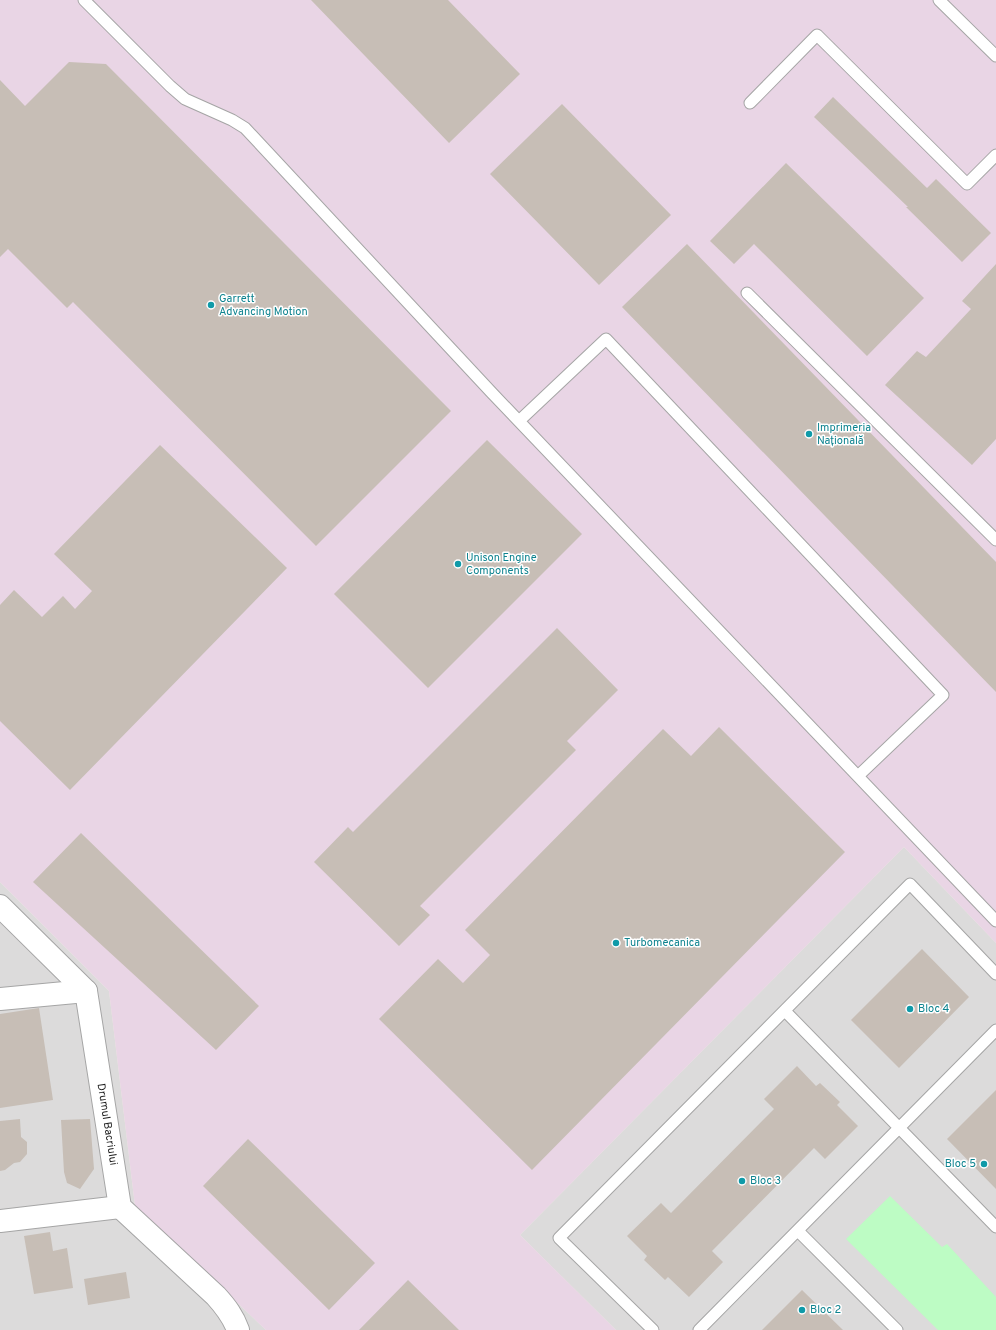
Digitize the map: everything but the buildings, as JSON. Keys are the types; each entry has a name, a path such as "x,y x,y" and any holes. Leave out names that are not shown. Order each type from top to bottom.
{"street":[{"path":"0,906 86,991"},
{"path":"0,999 86,991"},
{"name":"Drumul Bacriului","path":"86,991 120,1208"},
{"path":"0,1221 120,1208 227,1307 238,1330"}],"lane":[{"path":"84,0 170,86 185,99 232,120 245,128 519,421 996,921"},
{"path":"939,0 996,56"},
{"path":"750,103 817,35 967,184 996,155"},
{"path":"747,293 996,540"},
{"path":"519,421 606,339 944,695 858,776"},
{"path":"653,1330 559,1238 910,884 996,974"},
{"path":"785,1011 996,1227"},
{"path":"699,1330 996,1030"},
{"path":"798,1231 897,1330"}],"shaded area":[{"path":"0,0 996,0 996,943 904,847 520,1235 616,1330 266,1330 135,1206 109,991 0,882"},
{"path":"904,847 996,943 996,1330 616,1330 520,1235"},
{"path":"0,882 109,991 135,1206 266,1330 0,1330"}],"green space":[{"path":"890,1196 942,1247 947,1244 996,1297 996,1330 938,1330 846,1239"}],"place":[{"name":"Garrett Advancing Motion","path":"211,305"},
{"name":"Imprimeria Națională","path":"809,434"},
{"name":"Unison Engine Components","path":"458,564"},
{"name":"Turbomecanica","path":"616,943"},
{"name":"Bloc 4","path":"910,1009"},
{"name":"Bloc 5","path":"984,1164"},
{"name":"Bloc 3","path":"742,1181"},
{"name":"Bloc 2","path":"802,1310"}]}
